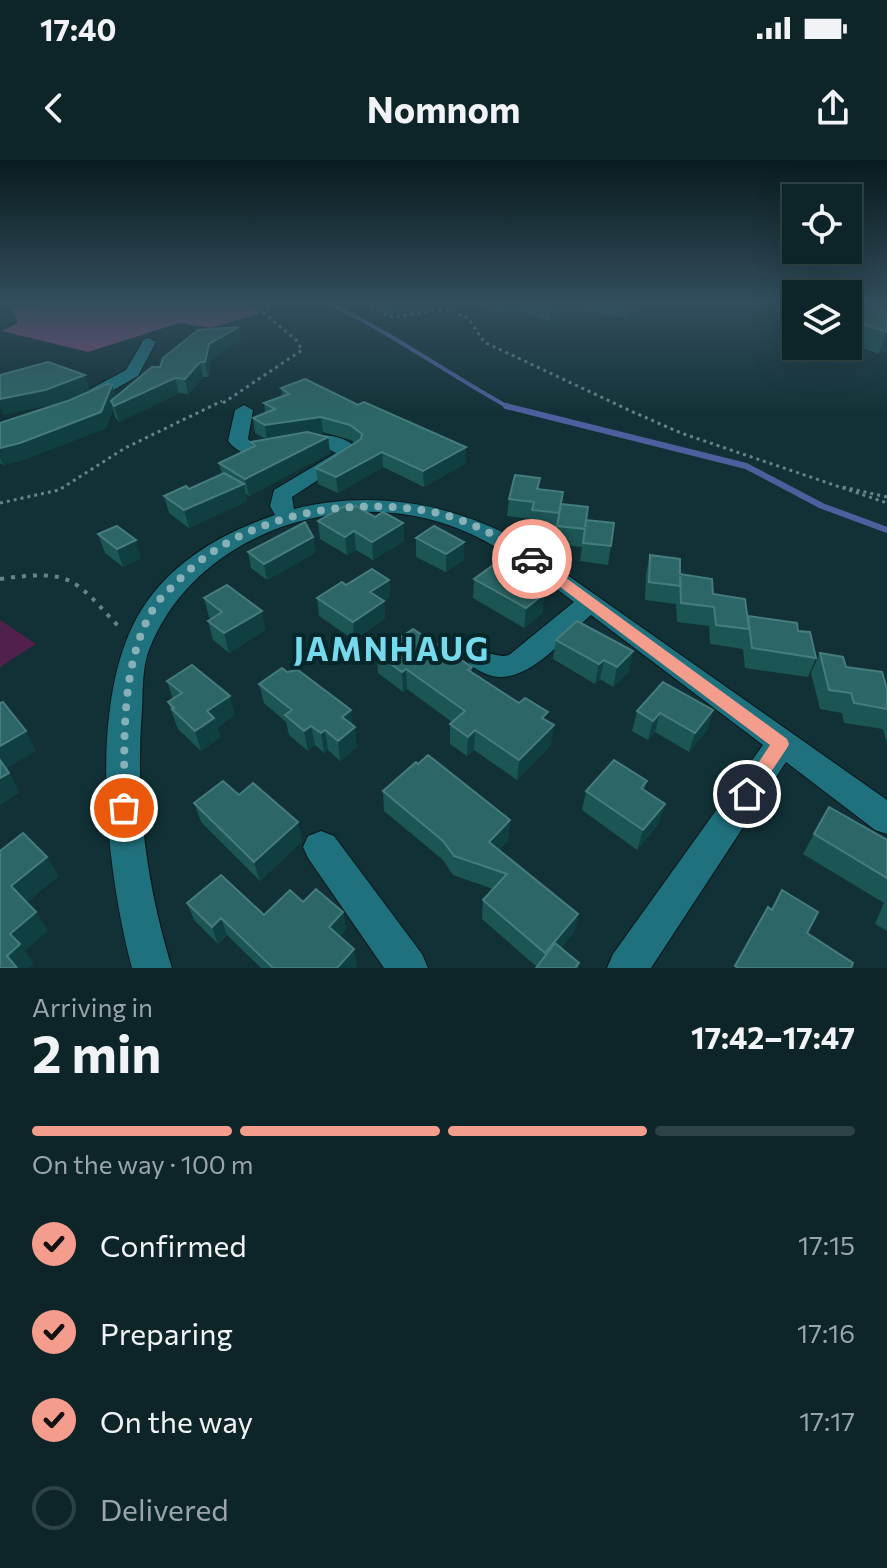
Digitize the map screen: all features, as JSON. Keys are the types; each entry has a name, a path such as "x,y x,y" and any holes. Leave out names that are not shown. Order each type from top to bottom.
{"street":[{"path":"72,404 132,373 149,342"},
{"path":"234,409 238,441 249,450 265,450 313,438 329,441 351,452 281,494 280,500 287,517"},
{"path":"152,968 142,937 124,834 125,728 134,652 155,605 192,566 228,542 287,517 350,508 429,511 477,526 512,545 887,819"},
{"path":"480,659 499,668 519,662 590,602"},
{"path":"627,968 781,744"},
{"path":"321,847 408,968"}],"path":[{"path":"0,503 59,490 125,448 222,401 302,350 296,340"},
{"path":"482,340 681,433 887,503"},
{"path":"222,401 234,409"},
{"path":"826,483 887,497"},
{"path":"0,579 41,575 74,581 120,628 141,637"}],"shaded area":[{"path":"38,340 127,340 88,352"},
{"path":"0,620 36,644 0,667"}],"building":[{"path":"186,340 217,340 209,344 205,362 200,362 185,379 175,378 114,406 111,401 152,367 160,367 163,358"},
{"path":"48,362 85,375 45,390 0,399 0,375"},
{"path":"305,379 358,405 364,402 466,447 423,471 382,452 336,477 316,468 361,439 362,434 350,425 321,417 265,425 253,418 275,409 264,403 289,394 281,388"},
{"path":"107,384 112,385 101,412 0,448 0,423"},
{"path":"307,432 328,437 245,479 219,463 255,446 251,442"},
{"path":"224,473 244,484 184,510 164,496 186,486 189,489"},
{"path":"515,475 540,478 537,489 563,492 559,513 532,510 534,502 509,499"},
{"path":"561,504 588,507 586,520 614,523 611,546 583,543 585,529 557,526"},
{"path":"345,506 351,509 356,506 375,517 383,512 403,523 372,542 354,531 345,537 318,521"},
{"path":"305,522 313,537 264,564 248,552"},
{"path":"117,526 136,540 117,549 98,534"},
{"path":"434,526 464,542 446,554 416,538"},
{"path":"650,555 680,559 680,574 712,579 713,594 745,599 749,629 716,625 714,607 681,603 680,586 649,582"},
{"path":"499,561 540,582 532,588 544,594 526,608 474,579"},
{"path":"372,569 389,580 370,592 384,601 353,622 317,598 342,582 346,585"},
{"path":"227,585 262,611 224,633 208,621 222,612 204,598"},
{"path":"748,616 797,623 798,631 810,632 816,658 752,648"},
{"path":"577,621 633,651 617,667 604,660 599,664 556,640"},
{"path":"413,629 472,667 468,670 519,703 525,698 548,712 542,718 554,725 519,760 475,730 468,737 450,724 465,711 406,669 402,672 377,654"},
{"path":"820,653 843,657 846,667 882,672 887,689 887,709 854,703 851,693 829,690"},
{"path":"192,665 230,696 207,711 214,718 195,731 168,702 182,693 167,681"},
{"path":"282,668 287,672 298,670 351,710 342,717 355,727 338,741 325,730 321,733 311,726 304,731 285,715 292,710 259,684"},
{"path":"663,682 713,710 695,733 660,713 653,721 637,711"},
{"path":"3,702 26,731 0,746 0,703"},
{"path":"428,755 510,820 489,842 578,914 545,953 483,900 507,874 454,856 443,841 383,791"},
{"path":"0,760 9,773 0,778"},
{"path":"614,760 647,781 641,788 665,804 643,830 586,791"},
{"path":"223,781 239,795 253,783 298,822 254,862 194,803"},
{"path":"829,807 887,840 887,878 814,834"},
{"path":"23,833 47,857 11,886 36,912 10,934 20,944 7,956 17,968 0,968 0,851"},
{"path":"221,875 264,915 290,890 303,902 316,889 343,912 329,927 354,949 337,968 273,968 221,918 212,927 187,903"},
{"path":"782,890 818,912 807,933 853,963 851,968 735,966 768,907 772,910"},
{"path":"555,943 579,963 575,968 536,968"}],"waterway":[{"path":"395,340 507,406"},
{"path":"507,406 746,466 822,506 887,530"}],"way so far":[{"path":"124,808 125,728 134,652 155,605 192,566 228,542 287,517 350,508 384,507 429,511 477,526 532,559"}],"district":[{"name":"JAMNHAUG","path":"392,648"}],"route":[{"path":"532,559 781,744 747,794"}]}
